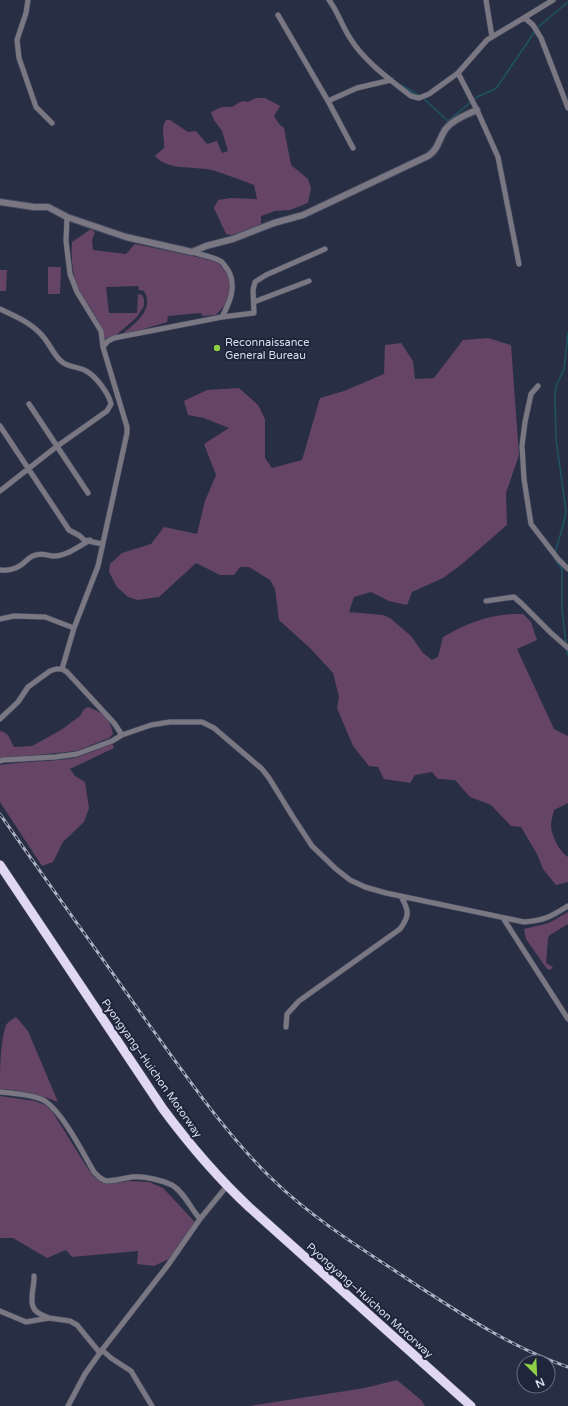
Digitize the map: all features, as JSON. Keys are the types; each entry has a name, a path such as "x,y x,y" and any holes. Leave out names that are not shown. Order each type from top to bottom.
{"highway":[{"name":"Pyongyang–Huichon Motorway","path":"0,864 163,1109 192,1148 226,1187 471,1406"},
{"name":"Pyongyang–Huichon Motorway","path":"0,869 175,1130 226,1187 467,1406"}],"street":[{"path":"28,0 26,12 17,40 19,58 36,107 52,123"},
{"path":"329,0 350,38 368,59 391,80 412,96 421,97 429,94 458,73 481,46 492,37 553,0"},
{"path":"486,0 492,37"},
{"path":"278,15 328,101 353,148"},
{"path":"522,19 526,19 536,29 541,38 568,108"},
{"path":"458,73 477,110 498,157 519,264"},
{"path":"328,101 357,88 391,80"},
{"path":"192,252 206,246 233,239 274,223 303,215 428,156 434,153 445,129 454,122 477,110"},
{"path":"0,202 34,208 48,208 67,217 126,237 192,252 222,262 231,276 233,289 229,305 222,317"},
{"path":"62,669 74,628 98,566 127,433 127,427 100,331 77,292 70,274 66,242 67,217"},
{"path":"104,347 108,341 114,338 222,317 254,313 253,290 255,282 258,279 325,249"},
{"path":"254,302 309,281"},
{"path":"0,309 34,327 46,339 54,354 66,366 86,370 91,374 104,389 110,399 111,404 107,411 56,447 0,491"},
{"path":"538,386 531,394 522,446 524,479 531,524 568,569"},
{"path":"29,404 56,447 88,493"},
{"path":"0,426 68,530 80,536 84,540 90,540 102,544"},
{"path":"0,570 6,571 20,567 29,557 36,554 51,556 65,553 90,540"},
{"path":"486,600 514,597 568,648"},
{"path":"0,619 14,616 45,617 74,628"},
{"path":"0,719 18,702 28,687 50,671 62,669 67,672 114,723 122,735"},
{"path":"0,761 77,754 112,741 122,735 151,725 170,722 202,722 214,728 262,769 312,846 350,880 365,887 401,896 524,922 540,921 568,906"},
{"path":"286,1027 287,1014 299,1001 400,930 408,915 406,905 401,896"},
{"path":"503,918 568,1019"},
{"path":"0,1092 18,1093 44,1100 56,1110 94,1172 101,1179 108,1181 141,1177 164,1182 173,1186 180,1192 200,1219"},
{"path":"68,1406 85,1374 101,1351 168,1265 200,1219 226,1187"},
{"path":"34,1276 32,1304 37,1312 49,1318"},
{"path":"0,1311 26,1322 49,1318 70,1321 78,1325 101,1351 131,1371 152,1406"}],"shaded area":[{"path":"256,98 265,98 280,106 274,116 279,124 284,128 291,165 308,179 311,188 308,203 290,210 275,211 261,216 261,225 235,236 226,234 214,208 218,200 231,198 257,199 254,185 208,169 168,164 155,156 164,148 163,126 166,120 170,120 188,132 196,131 207,144 217,141 222,153 228,151 222,131 214,120 211,112 222,107 232,107 242,101 248,102"},
{"path":"91,229 95,232 92,240 93,250 126,254 135,244 219,263 228,275 230,282 230,292 227,303 216,315 202,316 201,313 168,316 167,322 122,334 142,316 147,304 147,298 144,291 139,290 138,286 106,287 109,313 137,313 138,294 142,295 144,299 144,306 136,318 116,335 104,339 98,320 79,290 72,266 72,242"},
{"path":"48,267 61,267 60,294 48,294"},
{"path":"0,270 7,270 6,291 0,291"},
{"path":"488,338 511,345 519,455 506,493 507,525 462,564 443,578 412,592 407,605 389,601 371,592 354,597 349,612 383,615 390,618 411,636 423,653 432,660 438,657 443,637 472,623 491,617 512,614 523,614 531,622 537,640 517,649 554,729 568,736 568,803 554,810 551,827 561,851 568,857 568,882 556,885 543,869 537,854 521,827 511,826 491,805 470,797 455,780 438,779 432,772 415,775 410,783 384,779 378,767 369,766 353,746 337,708 339,697 333,673 311,649 279,620 275,589 270,580 249,567 240,567 234,575 220,575 196,563 159,597 138,600 128,597 117,587 109,572 110,564 122,553 151,544 164,527 197,534 205,501 216,475 204,444 229,428 204,418 188,415 184,401 207,390 239,388 258,405 265,419 265,458 272,468 302,460 320,398 344,391 384,374 385,345 401,343 413,361 415,379 434,378 463,340"},
{"path":"88,707 98,711 108,720 113,734 109,738 76,751 0,759 0,731 7,735 14,747 32,746 61,730 80,716 84,709"},
{"path":"112,743 114,748 70,769 75,776 85,782 89,808 84,822 63,842 53,862 42,866 0,802 0,765 74,758"},
{"path":"568,912 568,924 550,935 548,938 546,963 553,967 550,970 547,969 526,939 524,929 549,923"},
{"path":"16,1017 28,1031 58,1102 30,1093 0,1089 1,1056 4,1032 6,1025"},
{"path":"0,1096 35,1101 45,1105 52,1111 93,1176 101,1182 108,1184 129,1181 149,1182 163,1188 195,1222 169,1259 154,1266 137,1264 138,1251 72,1257 66,1250 47,1258 13,1238 0,1238"},
{"path":"397,1380 421,1400 425,1406 250,1406 365,1388"}],"waterway":[{"path":"423,98 448,121 477,97 497,87 538,27 568,2"},
{"path":"401,85 420,96"},
{"path":"555,553 566,511 556,439 555,395 556,386 564,369 568,333"},
{"path":"554,558 562,569 562,609 566,644"},
{"path":"567,650 568,655"}],"railway":[{"path":"0,814 190,1081 221,1122 271,1178 288,1194 323,1222 454,1309 490,1331 528,1351 568,1367"}],"place":[{"name":"Reconnaissance General Bureau","path":"217,348"}]}
